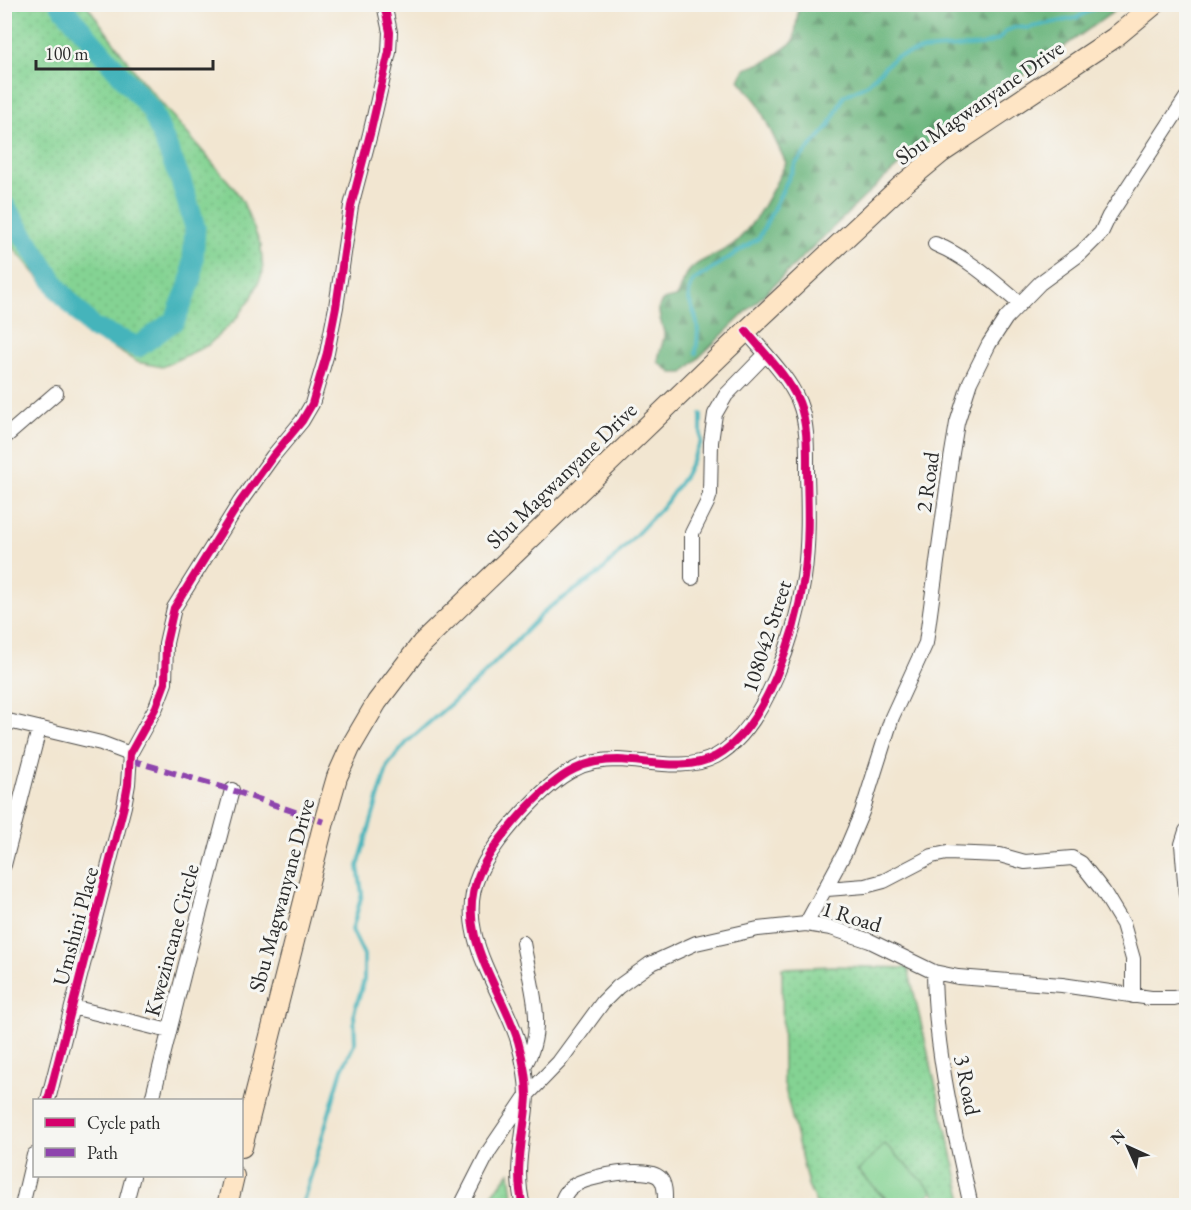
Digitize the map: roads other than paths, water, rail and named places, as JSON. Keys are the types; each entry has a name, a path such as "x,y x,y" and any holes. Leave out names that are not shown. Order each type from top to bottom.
{"main road":[{"name":"Sbu Magwanyane Drive","path":"243,1143 330,800 350,748 377,702 399,671 422,643 746,331 900,187 941,153 1114,38 1155,4"},
{"path":"227,1206 234,1177"}],"street":[{"path":"4,720 101,743 130,757 161,695 166,673 166,643 174,608 240,502 273,456 302,422 312,404 327,353 351,206 389,52 390,32 384,4"},
{"name":"2 Road","path":"806,924 853,835 896,709 926,643 951,459 962,405 970,382 989,344 1019,303 1040,283 1082,253 1101,233 1108,216 1186,98"},
{"path":"935,244 949,249 1019,303"},
{"name":"108042 Street","path":"523,1206 520,1192 519,1158 527,1095 524,1066 518,1039 476,939 472,903 474,890 487,858 508,830 562,776 600,761 617,760 681,765 715,757 748,730 762,708 793,627 804,580 807,548 806,433 798,402 746,331"},
{"path":"692,578 692,533 710,494 711,442 715,414 726,395 765,355"},
{"path":"4,438 57,393"},
{"path":"4,865 39,729"},
{"name":"Umshini Place","path":"49,1099 124,806 130,757"},
{"name":"Kwezincane Circle","path":"152,1099 232,790"},
{"path":"1186,831 1182,844 1186,894"},
{"path":"826,889 866,886 884,881 926,859 947,853 1000,855 1026,862 1072,858 1081,863 1103,891 1123,924 1133,959 1133,996"},
{"name":"1 Road","path":"527,1095 559,1062 603,1002 618,987 650,964 696,944 758,929 806,924 831,927 870,941 934,972 958,977 1062,985 1133,996 1174,998 1186,996"},
{"path":"523,943 537,1030 534,1047 524,1066"},
{"name":"3 Road","path":"934,972 935,1014 940,1054 971,1206"},
{"path":"72,1007 169,1031"},
{"path":"461,1206 489,1151 527,1095"},
{"path":"22,1206 33,1159"},
{"path":"560,1206 568,1190 579,1183 615,1174 637,1172 658,1176 663,1183 665,1206"},
{"path":"125,1206 133,1177"}],"waterway":[{"path":"4,205 59,290 93,328 138,347 175,320 192,278 195,227 181,181 152,111 60,4"},
{"path":"696,353 698,326 689,299 693,281 759,238 796,163 829,126 844,96 866,85 895,57 922,50 982,45 998,40 1006,31 1016,27 1027,28 1076,18 1103,4"},
{"path":"302,1206 342,1069 355,1042 354,1013 364,980 364,955 352,930 362,894 358,866 388,765 408,741 479,679 547,609 600,573 666,503 685,475 701,442 701,414"}]}
